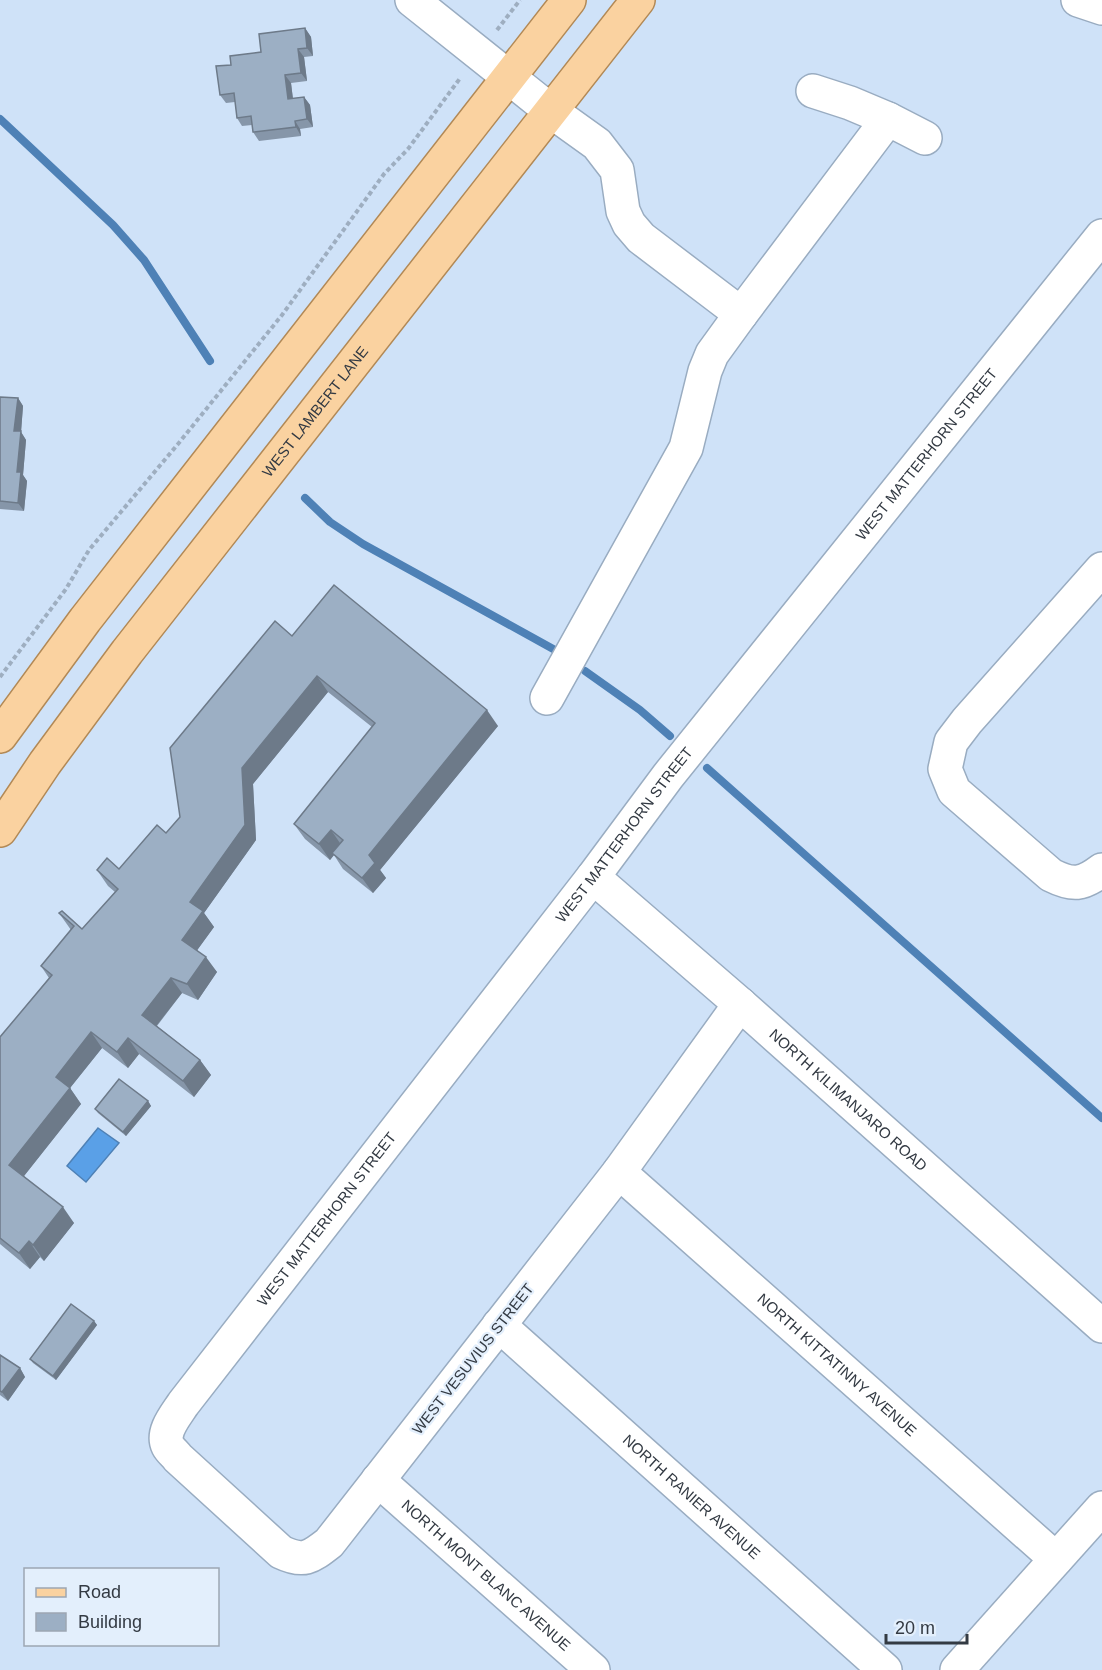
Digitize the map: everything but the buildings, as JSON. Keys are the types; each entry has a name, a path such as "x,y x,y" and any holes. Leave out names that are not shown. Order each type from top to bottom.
{"main road":[{"path":"0,736 96,605 569,0"},
{"name":"WEST LAMBERT LANE","path":"0,830 45,763 127,651 638,0"}],"street":[{"path":"412,0 551,111 597,144 617,170 623,211 629,224 641,238 741,314"},
{"path":"1078,0 1102,8"},
{"path":"813,92 850,103 925,138"},
{"path":"547,698 686,448 705,370 712,354 888,119"},
{"name":"WEST MATTERHORN STREET","path":"167,1445 171,1423 183,1404 593,877 668,776 1102,236"},
{"path":"1091,877 1064,882 1051,875 954,791 945,769 951,742 1102,569"},
{"name":"NORTH KILIMANJARO ROAD","path":"593,877 740,1004 1102,1326"},
{"name":"WEST VESUVIUS STREET","path":"167,1445 178,1458 281,1552 295,1558 312,1557 329,1543 619,1172 740,1004"},
{"name":"NORTH KITTATINNY AVENUE","path":"619,1172 1056,1559"},
{"name":"NORTH RANIER AVENUE","path":"499,1324 885,1670"},
{"name":"NORTH MONT BLANC AVENUE","path":"378,1480 593,1670"},
{"path":"957,1670 1102,1508"}],"path":[{"path":"502,25 520,0"},
{"path":"0,677 66,589 88,550 184,437 282,315 384,174 408,149 457,83"}],"water":[{"path":"98,1128 119,1143 86,1182 67,1166"}],"waterway":[{"path":"0,119 113,225 144,260 210,361"},
{"path":"305,498 330,522 363,544 555,650"},
{"path":"585,671 640,710 670,736"},
{"path":"707,768 1102,1118"}]}
